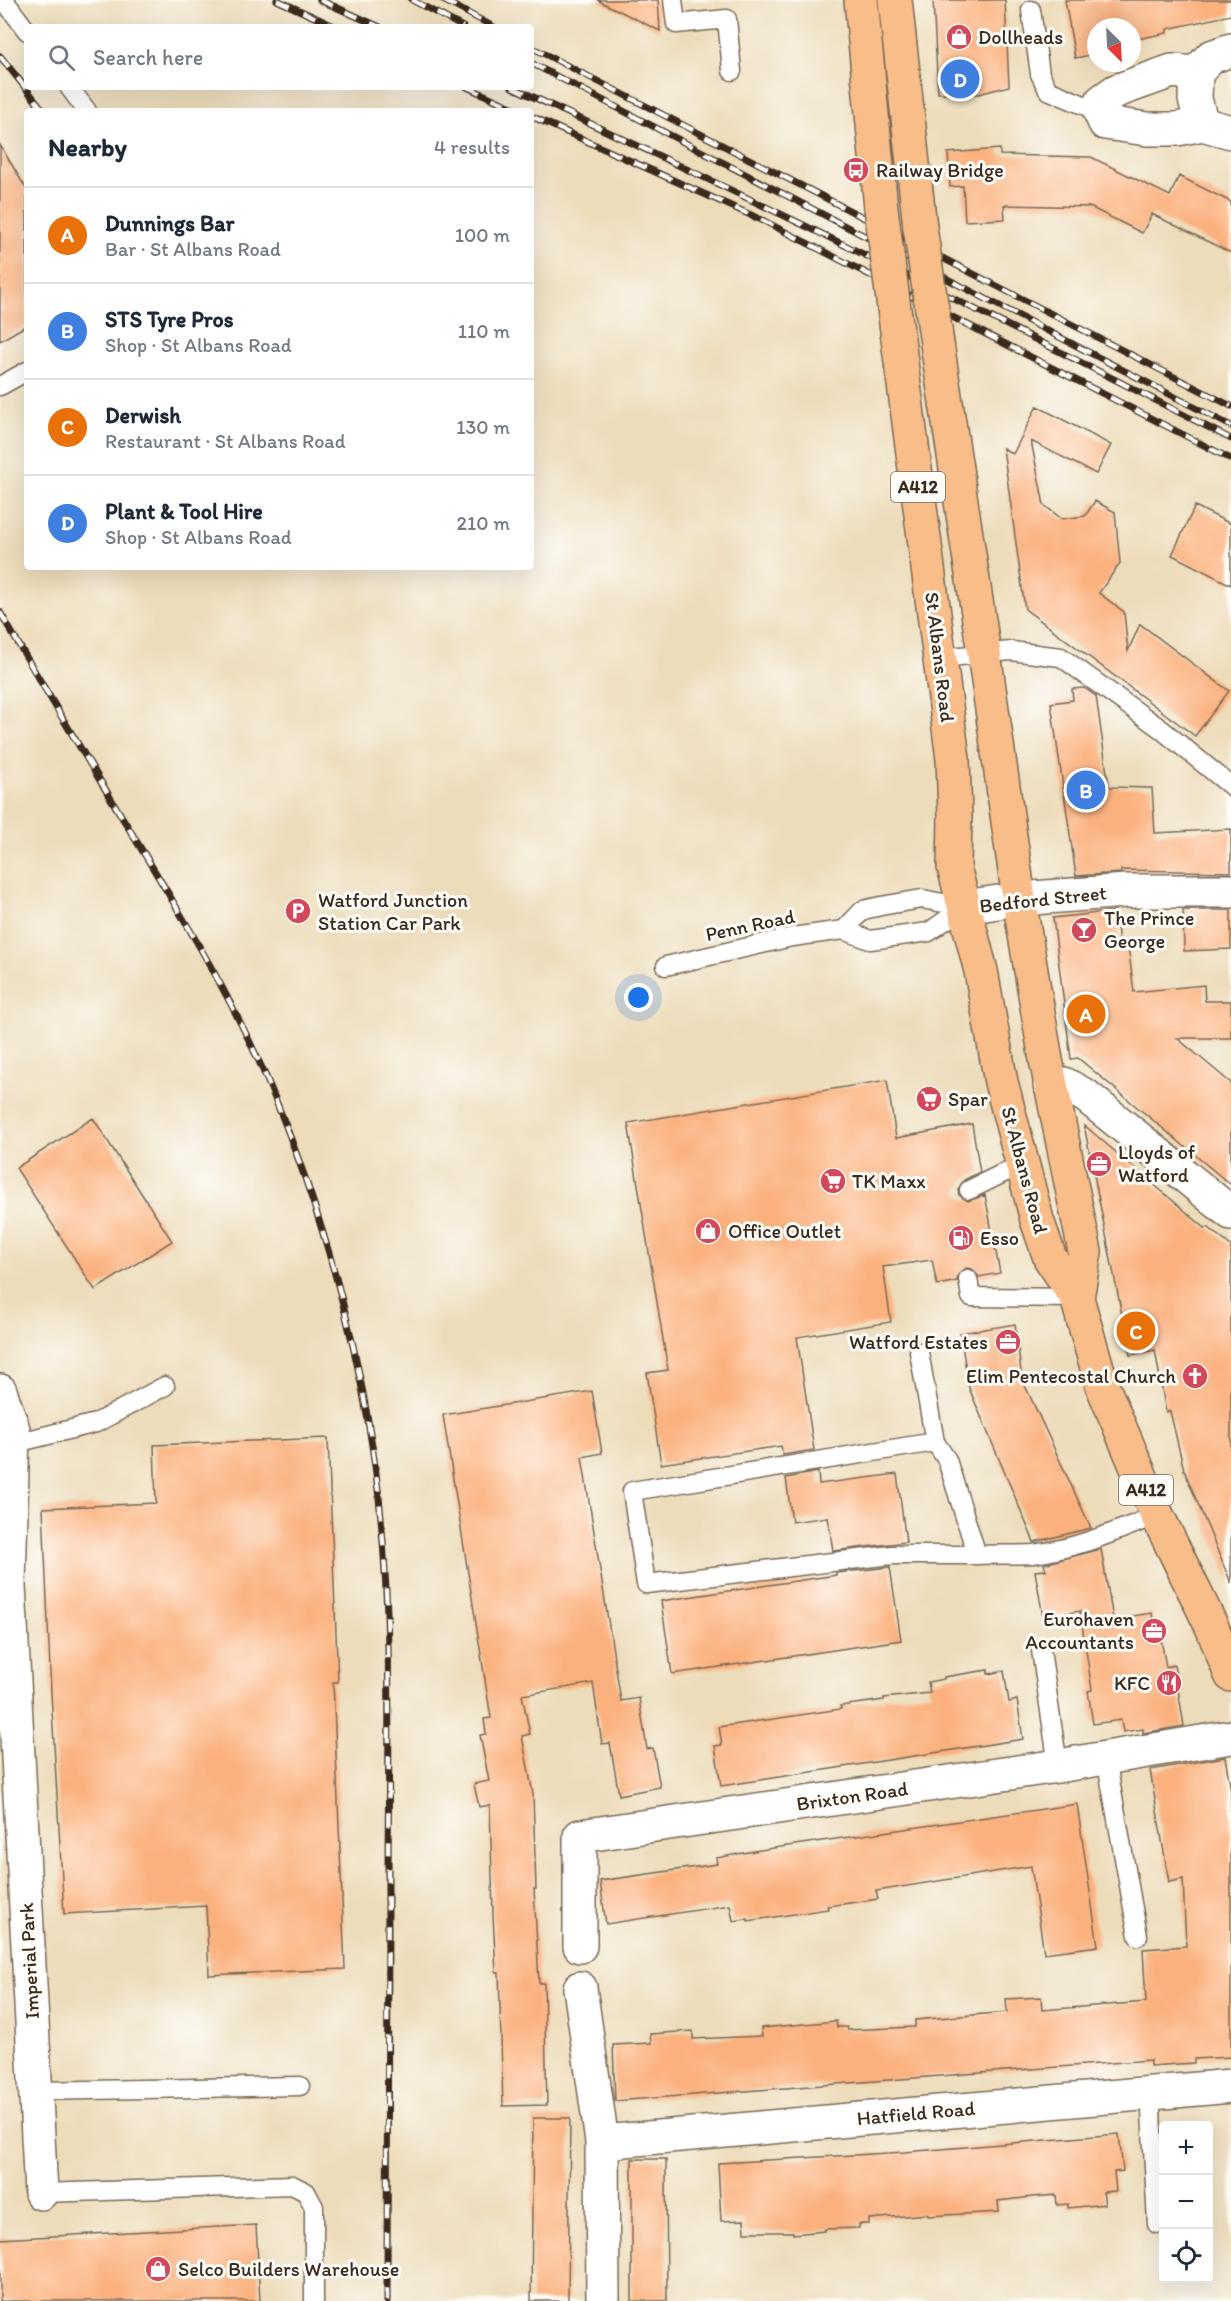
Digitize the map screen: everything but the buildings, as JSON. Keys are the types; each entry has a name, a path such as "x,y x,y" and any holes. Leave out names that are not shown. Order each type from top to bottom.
{"main road":[{"name":"St Albans Road","path":"861,0 881,208 953,759 956,816 954,867 981,971 1001,1082 1050,1258 1077,1298 1102,1385 1157,1515 1222,1626 1231,1675"},
{"name":"St Albans Road","path":"895,0 920,227 934,330 1019,899 1050,1085 1085,1252 1077,1298"},
{"path":"1012,1127 1025,1101 1050,1085"}],"street":[{"path":"1216,128 1195,99 1196,72 1210,57 1231,50"},
{"path":"1196,72 1172,71 1116,91 1102,101 1100,112 1105,123 1147,129 1216,128"},
{"name":"Bedford Street","path":"964,907 1019,899 1126,891 1231,891"},
{"path":"1050,1085 1064,1084 1086,1096 1231,1213"},
{"name":"Imperial Park","path":"0,1392 13,1429 4,1586 41,2193"},
{"name":"Brixton Road","path":"580,1946 580,1836 1058,1766 1231,1737"},
{"path":"580,1988 602,2142 603,2301"},
{"name":"Hatfield Road","path":"602,2142 1231,2086"}],"lane":[{"path":"4,0 24,27"},
{"path":"674,0 676,24 727,19 732,71"},
{"path":"1031,10 1040,74 1048,90 1100,112"},
{"path":"71,90 85,108"},
{"path":"0,386 24,373"},
{"path":"940,658 1011,651 1061,657 1161,729 1231,786"},
{"path":"844,930 863,910 881,906 922,899 964,907"},
{"name":"Penn Road","path":"666,966 792,937 844,930 870,940 929,932 964,907"},
{"path":"969,1190 1022,1164"},
{"path":"968,1279 971,1297 1077,1298"},
{"path":"919,1352 935,1442 947,1460 976,1555"},
{"path":"12,1444 96,1423 165,1386"},
{"path":"935,1442 632,1491 646,1584 892,1555 1033,1554 1096,1538 1157,1515"},
{"path":"1041,1650 1058,1766"},
{"path":"1106,1758 1138,1936"},
{"path":"36,2091 300,2086"},
{"path":"1150,2092 1157,2224"},
{"path":"41,2193 292,2185 306,2192 314,2207 314,2301"}],"railway":[{"path":"277,0 329,24"},
{"path":"320,0 373,24"},
{"path":"412,0 457,24"},
{"path":"443,0 488,24"},
{"path":"534,49 1231,406"},
{"path":"0,56 24,86"},
{"path":"534,65 1231,426"},
{"path":"27,90 42,108"},
{"path":"474,90 513,108"},
{"path":"518,90 873,259 1231,439"},
{"path":"534,117 764,221 1231,459"},
{"path":"0,612 189,928 252,1046 305,1178 338,1283 351,1337 372,1445 379,1498 388,1645 387,2301"}],"place":[{"name":"Dollheads","path":"959,37"},
{"name":"Plant & Tool Hire","path":"960,79"},
{"name":"Railway Bridge","path":"856,170"},
{"name":"STS Tyre Pros","path":"1086,790"},
{"name":"Watford Junction Station Car Park","path":"298,911"},
{"name":"The Prince George","path":"1084,930"},
{"name":"Dunnings Bar","path":"1086,1014"},
{"name":"Spar","path":"929,1099"},
{"name":"Lloyds of Watford","path":"1099,1164"},
{"name":"TK Maxx","path":"833,1181"},
{"name":"Office Outlet","path":"708,1231"},
{"name":"Esso","path":"961,1238"},
{"name":"Derwish","path":"1136,1331"},
{"name":"Watford Estates","path":"1008,1342"},
{"name":"Elim Pentecostal Church","path":"1195,1376"},
{"name":"Eurohaven Accountants","path":"1154,1631"},
{"name":"KFC","path":"1169,1683"},
{"name":"Selco Builders Warehouse","path":"158,2269"}]}
